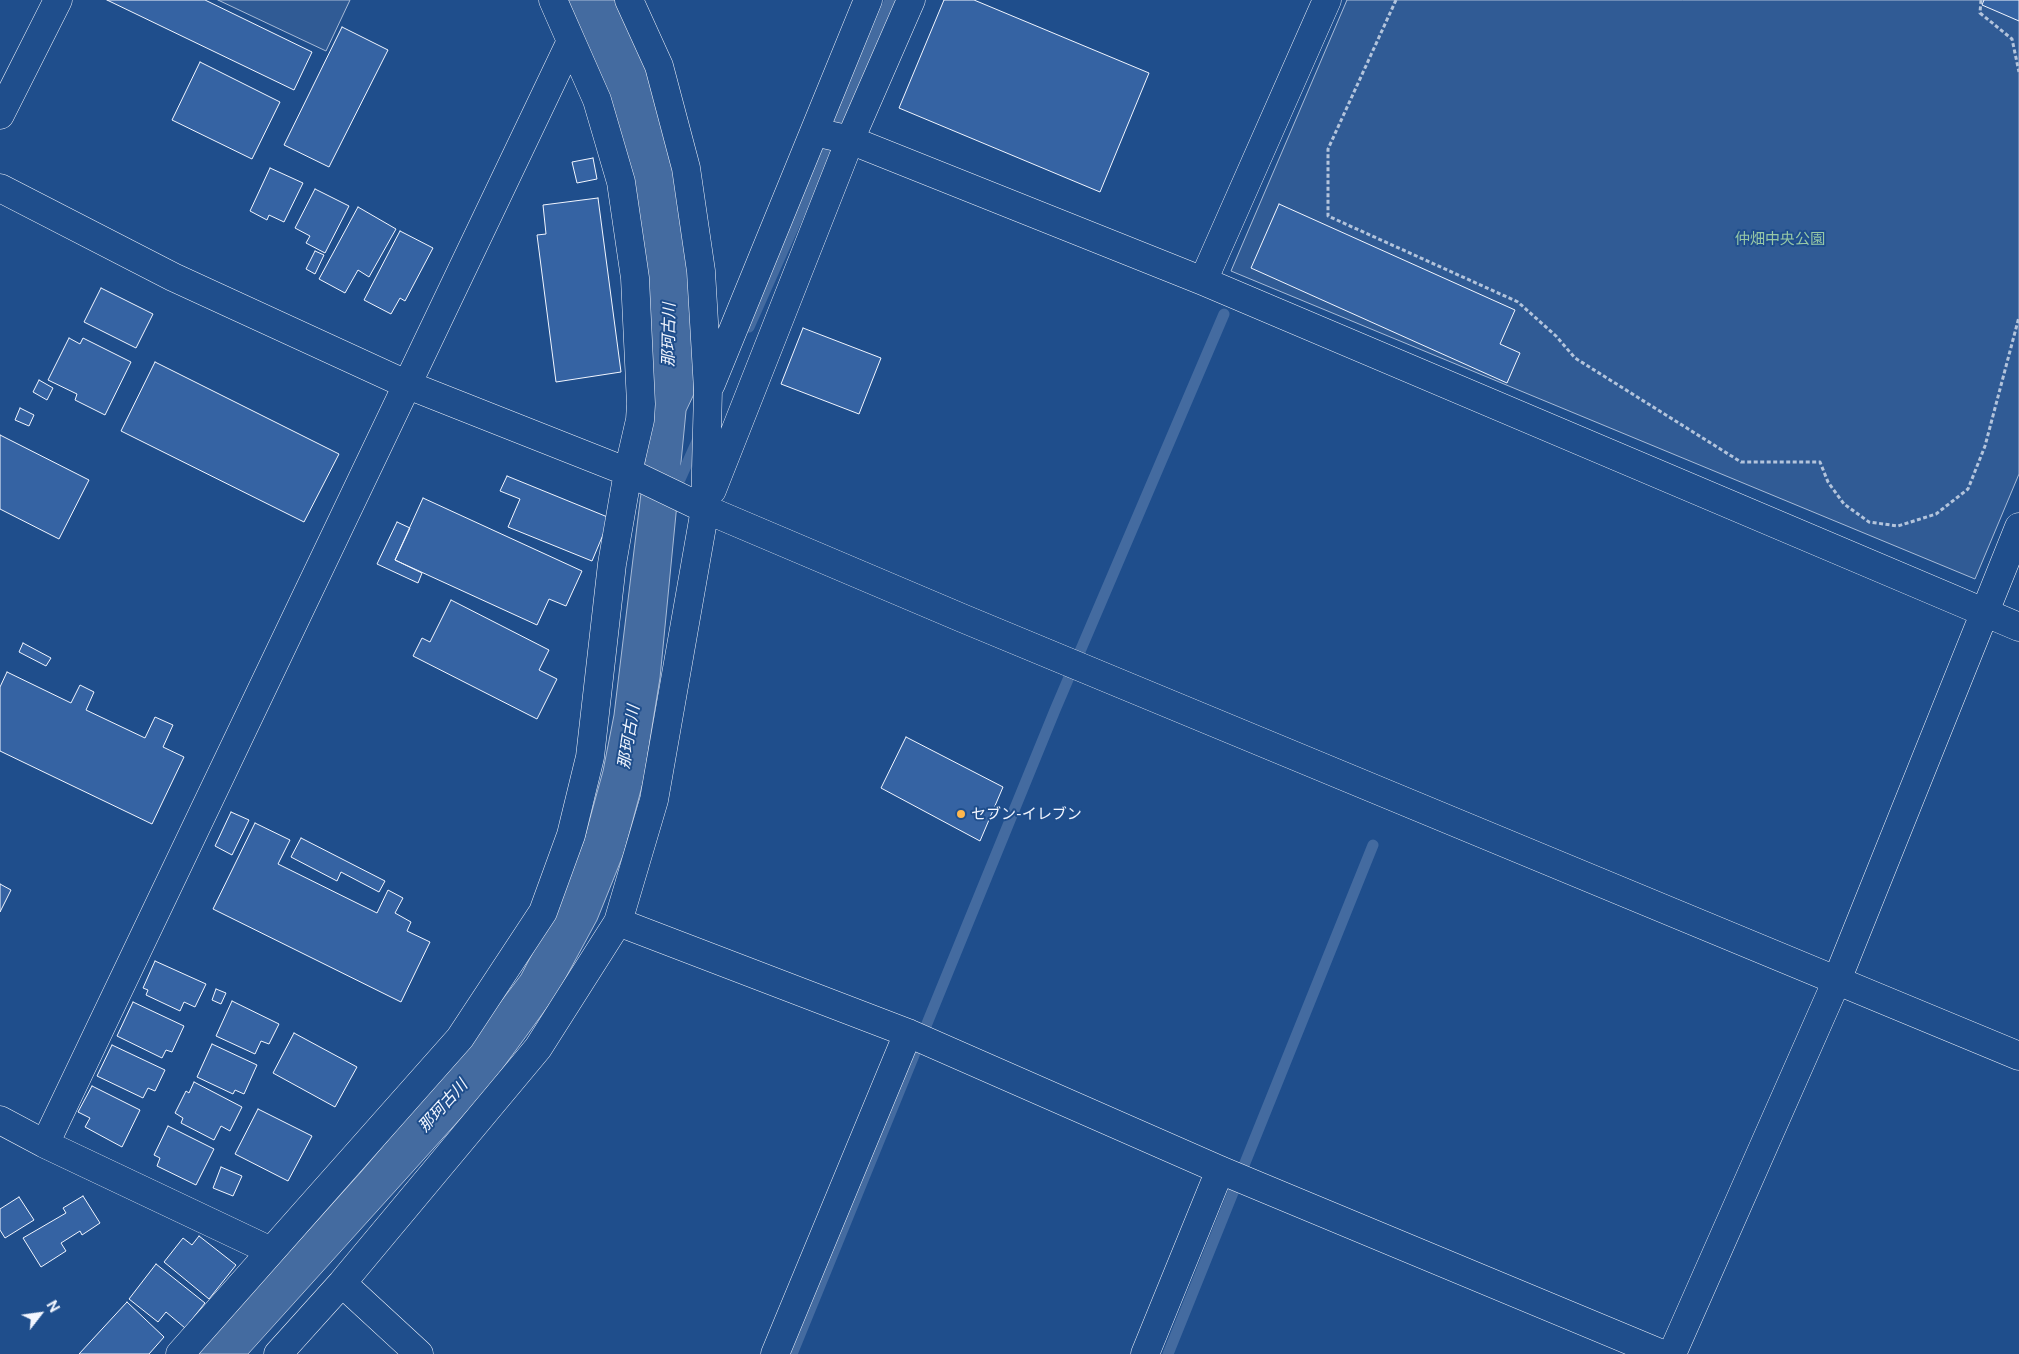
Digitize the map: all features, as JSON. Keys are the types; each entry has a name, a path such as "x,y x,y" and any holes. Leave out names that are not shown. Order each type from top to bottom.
{"street":[{"path":"0,114 58,0"},
{"path":"180,1354 460,1038 543,912 571,835 590,757 612,564 628,472 640,420 635,278 621,182 596,100 553,0"},
{"path":"278,1354 342,1283 538,1048 618,922 654,800 704,509 708,390 701,270 686,168 659,66 629,0"},
{"path":"708,390 868,0"},
{"path":"704,509 850,140 911,0"},
{"path":"1203,281 1326,0"},
{"path":"45,1144 408,385 570,41"},
{"path":"815,132 850,140 1203,281 2019,627"},
{"path":"0,188 173,277 408,385 628,472 704,509 2019,1056"},
{"path":"1672,1354 1837,980 2019,527"},
{"path":"618,922 908,1033 1220,1170 1662,1354"},
{"path":"775,1354 908,1033"},
{"path":"0,1120 45,1144 271,1251"},
{"path":"1145,1354 1220,1170"},
{"path":"342,1283 419,1354"}],"path":[{"path":"1396,0 1328,149 1328,216 1518,302 1556,336 1575,358 1741,462 1820,462 1828,482 1844,504 1869,522 1898,526 1936,514 1968,489 1985,446 2019,317"},
{"path":"1980,0 1980,12 2012,39 2019,72"}],"shaded area":[{"path":"218,0 350,0 326,51"},
{"name":"仲畑中央公園","path":"1347,0 2019,0 2019,474 1975,579 1231,271"}],"water":[{"name":"那珂古川","path":"567,0 618,0 647,71 677,169 692,269 694,394 686,411 660,678 644,779 624,853 597,920 557,994 489,1087 248,1354 197,1354 361,1172 457,1059 521,975 559,903 584,840 603,771 614,715 651,411 647,277"}],"building":[{"path":"107,0 205,0 312,52 294,90"},
{"path":"944,0 974,0 1149,73 1100,192 899,108"},
{"path":"1984,0 2019,0 2019,21 1982,5"},
{"path":"342,27 388,50 329,167 284,145"},
{"path":"200,62 280,102 252,159 172,120"},
{"path":"593,158 597,179 577,183 572,162"},
{"path":"270,168 303,183 284,222 269,215 267,220 250,211"},
{"path":"315,189 349,206 325,253 306,243 310,236 295,228"},
{"path":"598,198 621,372 556,382 537,235 546,234 543,205"},
{"path":"1279,204 1515,310 1500,344 1520,353 1507,383 1251,268"},
{"path":"358,207 396,229 369,277 358,270 345,293 319,279"},
{"path":"400,231 433,248 405,301 400,298 391,314 364,300"},
{"path":"315,251 324,255 315,274 306,269"},
{"path":"101,288 153,314 136,348 84,322"},
{"path":"803,328 881,358 859,414 781,384"},
{"path":"69,338 80,344 83,338 131,362 105,415 75,400 77,394 48,380"},
{"path":"155,362 339,454 304,522 121,431"},
{"path":"39,380 53,388 47,400 33,392"},
{"path":"20,408 34,415 29,426 15,420"},
{"path":"0,435 89,480 59,539 0,509"},
{"path":"507,476 610,518 592,561 508,527 520,499 500,491"},
{"path":"423,498 582,571 566,606 549,599 537,625 395,560"},
{"path":"397,522 410,528 395,560 422,573 418,583 377,564"},
{"path":"451,600 549,650 539,670 557,679 537,719 413,656 422,638 430,642"},
{"path":"23,643 51,658 46,666 19,652"},
{"path":"7,672 71,703 80,685 94,692 86,710 145,738 155,717 173,725 163,747 184,757 152,824 0,751 0,687"},
{"name":"セブン-イレブン","path":"906,737 1003,787 980,841 881,788"},
{"path":"231,812 249,820 232,855 215,846"},
{"path":"255,823 290,840 278,864 377,913 388,890 403,898 395,913 411,922 407,931 430,942 401,1002 213,909"},
{"path":"301,838 385,881 379,892 341,872 337,881 291,857"},
{"path":"0,884 11,890 0,912"},
{"path":"155,961 206,984 195,1007 184,1002 180,1011 146,995 148,990 143,988"},
{"path":"216,989 226,993 221,1004 212,1000"},
{"path":"232,1001 279,1024 269,1044 261,1041 255,1054 216,1036"},
{"path":"133,1002 184,1026 172,1052 166,1050 162,1058 117,1036"},
{"path":"294,1033 357,1067 335,1107 273,1073"},
{"path":"212,1044 257,1065 244,1094 235,1090 233,1094 197,1077"},
{"path":"112,1045 165,1070 155,1091 148,1088 143,1098 97,1076"},
{"path":"194,1082 242,1107 230,1131 221,1126 214,1140 181,1123 183,1118 175,1113 186,1091 189,1093"},
{"path":"92,1086 140,1110 122,1147 85,1127 90,1118 78,1112"},
{"path":"258,1109 312,1136 288,1181 235,1154"},
{"path":"168,1126 214,1149 196,1185 157,1166 160,1158 154,1155"},
{"path":"221,1167 242,1176 233,1196 213,1188"},
{"path":"83,1196 100,1223 82,1235 80,1231 61,1243 66,1251 41,1267 23,1238 66,1213 63,1208"},
{"path":"19,1197 34,1220 5,1238 0,1230 0,1209"},
{"path":"199,1236 236,1265 209,1299 164,1262 183,1238 192,1245"},
{"path":"156,1264 205,1303 185,1328 166,1312 158,1322 129,1299"},
{"path":"127,1302 164,1337 149,1354 79,1354"}],"waterway":[{"path":"749,327 823,160 890,0"},
{"path":"792,1354 1055,710 1224,314"},
{"path":"673,495 698,439"},
{"path":"1168,1354 1373,845"}],"place":[{"name":"セブン-イレブン","path":"961,814"}]}
